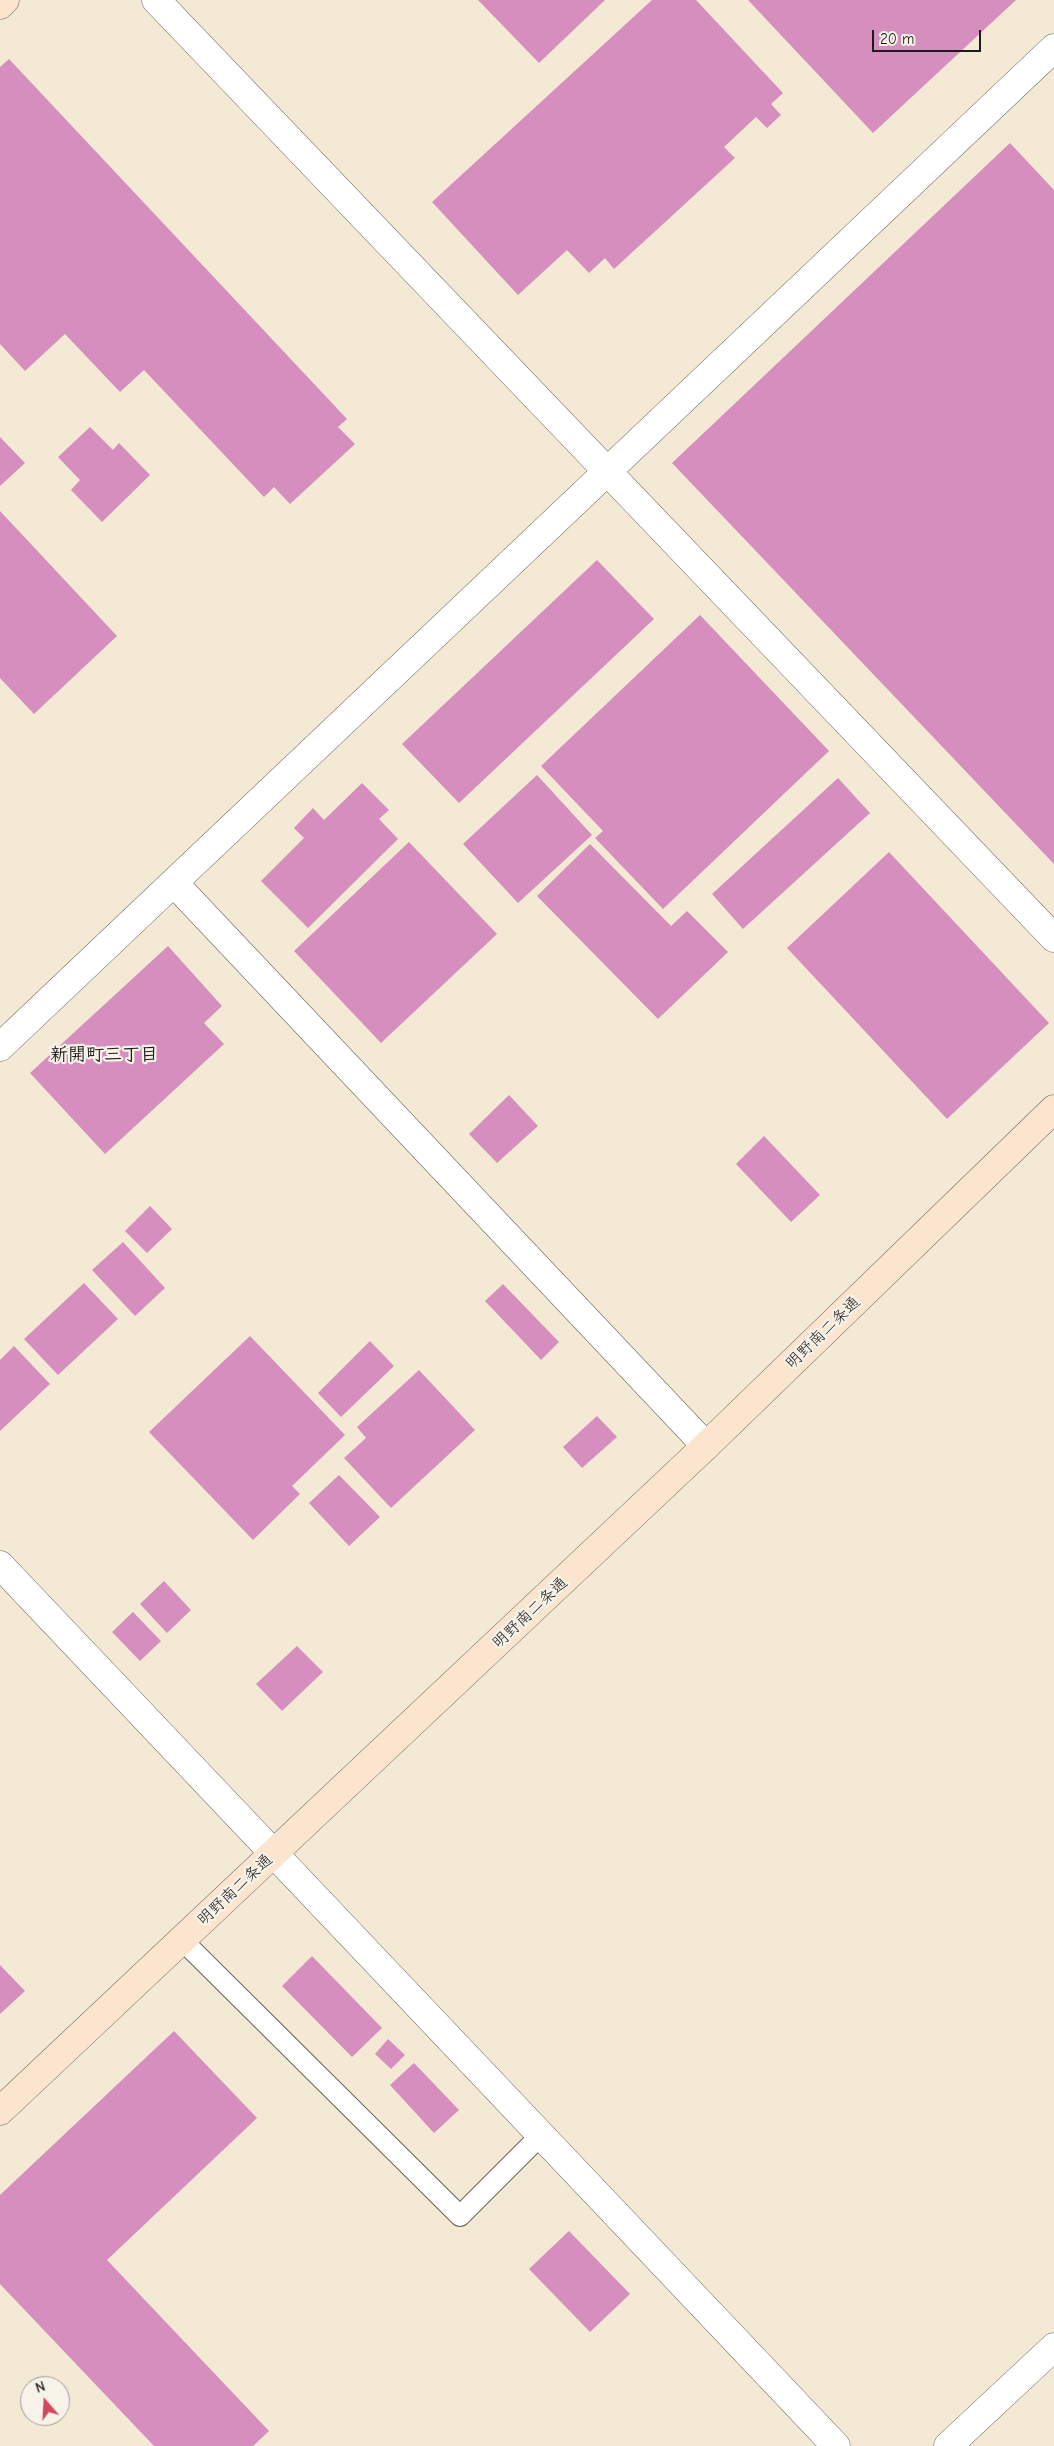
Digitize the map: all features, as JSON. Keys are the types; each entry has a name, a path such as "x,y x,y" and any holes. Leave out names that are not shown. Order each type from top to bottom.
{"street":[{"path":"156,0 1054,938"},
{"path":"0,1047 608,473 1054,48"},
{"path":"174,882 706,1446"},
{"name":"明野南二条通","path":"0,2110 706,1446 1054,1109"},
{"path":"0,1566 836,2446"},
{"path":"948,2446 1054,2347"}],"lane":[{"path":"182,1940 460,2216 541,2135"}],"building":[{"path":"478,0 605,0 539,63"},
{"path":"652,0 696,0 783,93 771,104 781,115 767,128 756,117 724,147 735,158 614,269 605,258 589,273 567,250 518,295 432,202"},
{"path":"748,0 1016,0 873,133"},
{"path":"9,59 347,419 338,427 355,444 290,504 274,487 264,497 144,370 120,392 65,334 25,371 0,344 0,67"},
{"path":"1010,143 1054,190 1054,864 672,463"},
{"path":"90,427 113,450 119,443 150,475 102,522 71,490 80,480 58,457"},
{"path":"0,437 25,463 0,486"},
{"path":"0,511 117,636 34,714 0,678"},
{"path":"597,560 654,619 459,803 402,744"},
{"path":"700,615 829,751 663,909 595,838 603,831 541,766"},
{"path":"537,775 592,835 518,903 463,844"},
{"path":"838,778 870,813 743,929 712,894"},
{"path":"362,783 389,810 379,819 398,839 308,928 261,881 304,838 294,828 313,808 324,820"},
{"path":"409,842 497,934 381,1043 294,951"},
{"path":"590,844 671,926 687,911 728,952 658,1019 537,896"},
{"path":"889,852 1049,1023 947,1119 787,948"},
{"path":"168,946 222,1006 204,1023 224,1044 105,1154 30,1073"},
{"path":"509,1095 538,1126 497,1163 469,1134"},
{"path":"764,1136 820,1195 791,1222 736,1164"},
{"path":"150,1206 172,1229 147,1253 125,1231"},
{"path":"123,1242 165,1288 135,1316 92,1270"},
{"path":"84,1283 118,1319 58,1375 24,1339"},
{"path":"503,1284 559,1342 541,1360 485,1301"},
{"path":"250,1336 345,1435 292,1486 300,1494 253,1540 149,1432"},
{"path":"370,1341 394,1366 341,1417 318,1393"},
{"path":"14,1346 50,1384 0,1431 0,1360"},
{"path":"419,1370 475,1430 391,1508 344,1458 366,1438 357,1427"},
{"path":"597,1416 617,1437 582,1468 563,1447"},
{"path":"339,1475 380,1517 349,1546 309,1503"},
{"path":"164,1581 191,1610 167,1633 140,1604"},
{"path":"133,1612 161,1641 140,1661 112,1632"},
{"path":"297,1646 323,1672 282,1711 256,1684"},
{"path":"312,1956 382,2028 352,2057 282,1986"},
{"path":"0,1965 25,1991 0,2014"},
{"path":"174,2031 257,2118 107,2260 269,2431 253,2446 154,2446 0,2284 0,2195"},
{"path":"388,2039 405,2055 391,2069 375,2054"},
{"path":"414,2063 459,2110 434,2133 390,2085"},
{"path":"569,2231 630,2294 590,2332 529,2269"}],"district":[{"name":"新開町三丁目","path":"104,1055"}]}
